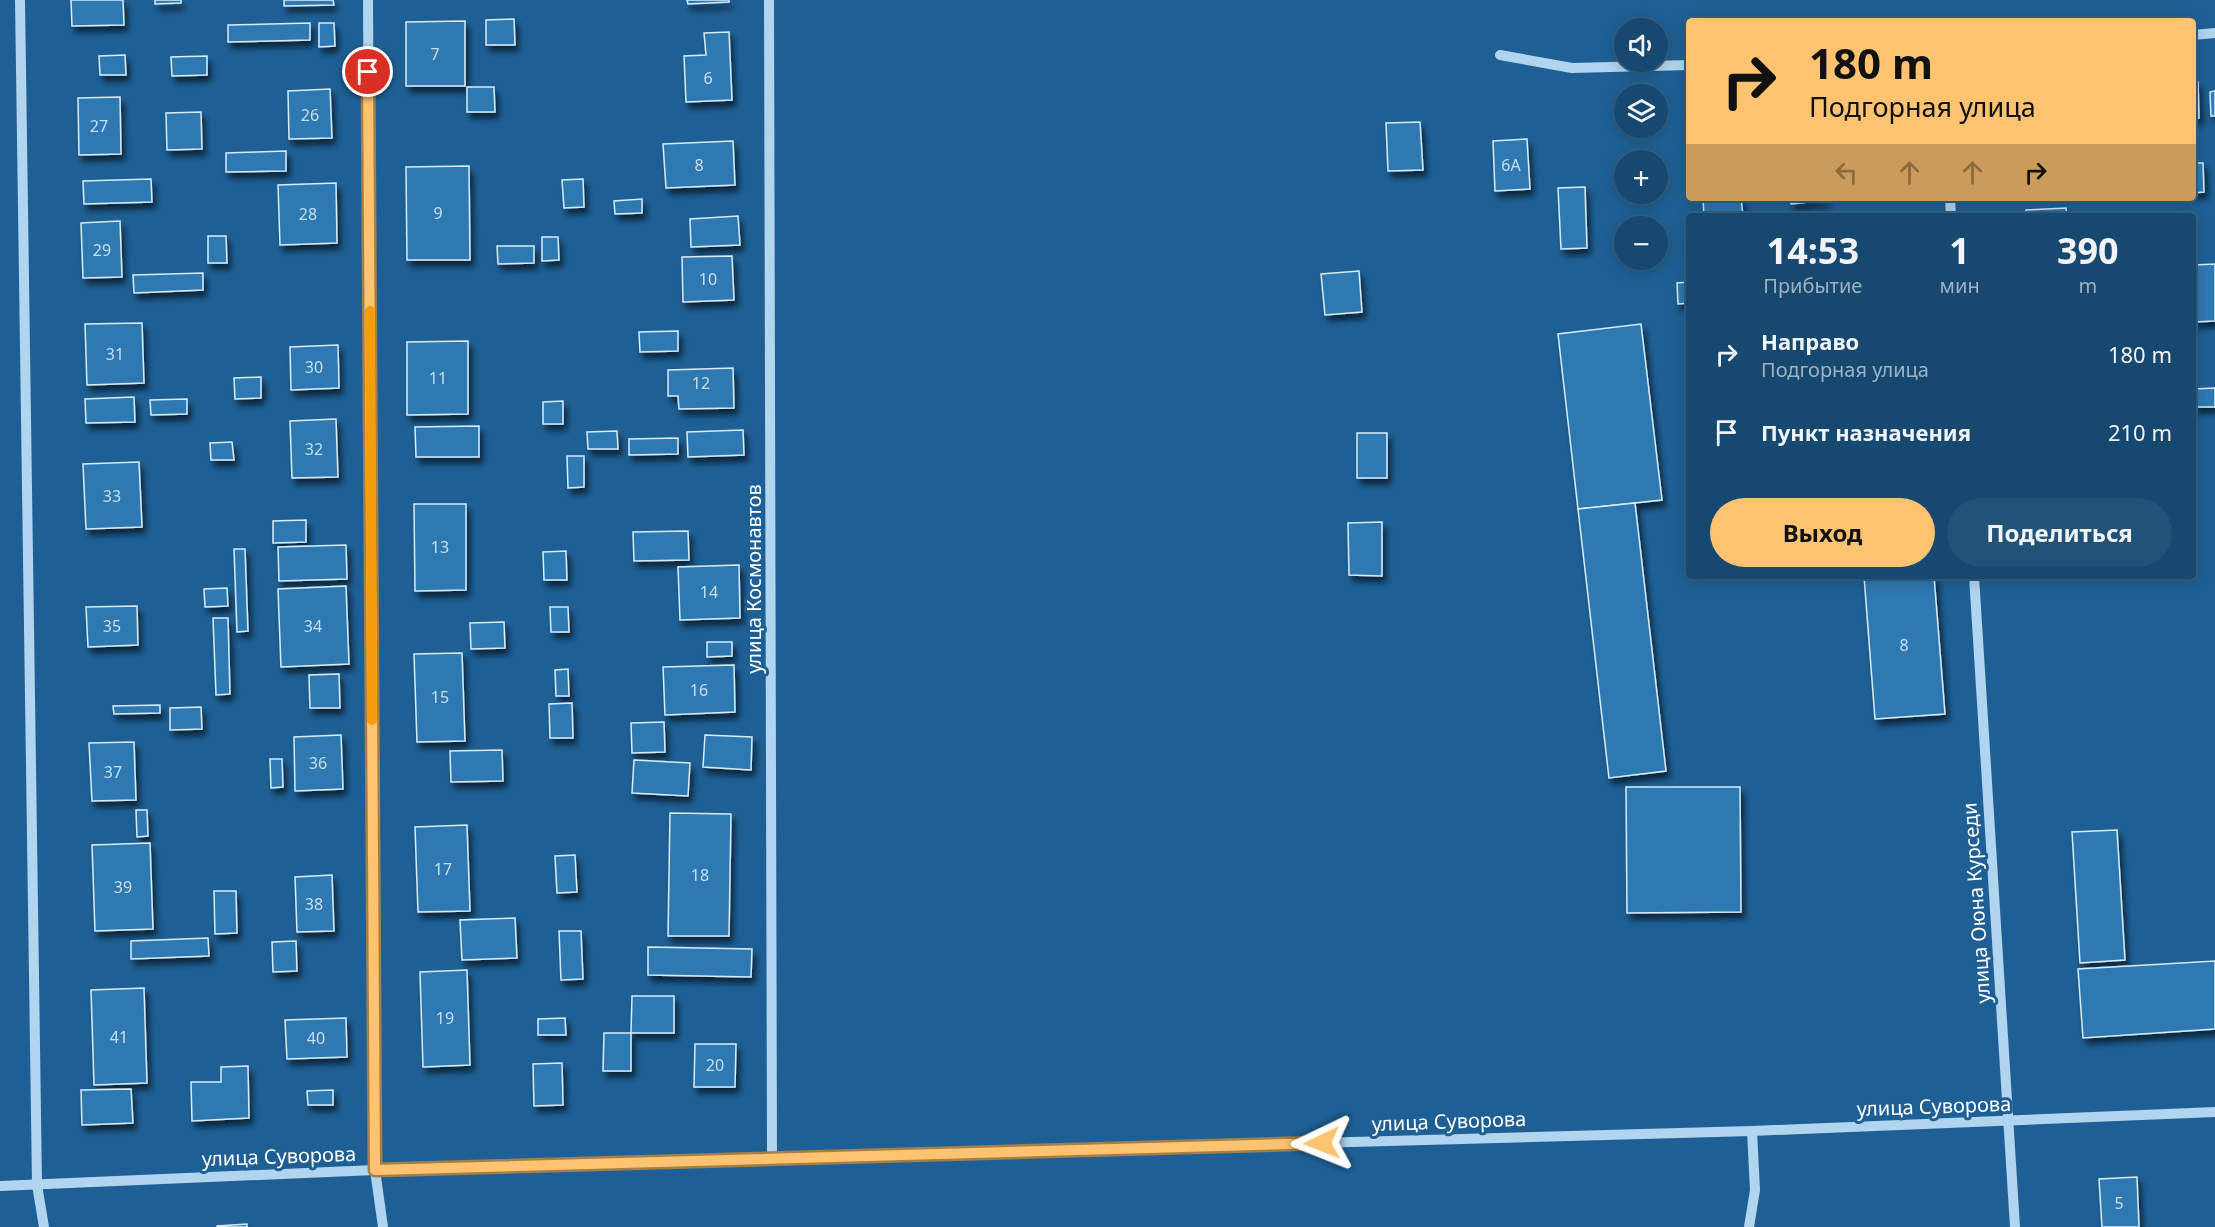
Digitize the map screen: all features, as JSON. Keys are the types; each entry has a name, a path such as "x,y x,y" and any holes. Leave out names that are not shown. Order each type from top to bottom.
{"street":[{"path":"20,0 37,1185 44,1227"},
{"path":"368,0 375,1170 384,1227"},
{"name":"улица Космонавтов","path":"769,0 772,1158"},
{"path":"2196,35 2215,33"},
{"path":"1500,55 1572,68 1686,64"},
{"name":"улица Оюна Курседи","path":"1974,579 2015,1227"},
{"name":"улица Суворова","path":"0,1186 375,1170 1752,1131 2215,1112"},
{"path":"1749,1227 1755,1190 1752,1131"}],"building":[{"path":"71,0 123,0 124,25 72,26"},
{"path":"155,0 181,0 181,3 155,4"},
{"path":"284,0 333,0 334,5 284,6"},
{"path":"687,0 729,0 729,2 688,4"},
{"path":"514,19 515,45 486,45 486,20"},
{"path":"465,21 465,86 406,86 406,22"},
{"path":"310,23 310,40 228,42 228,25"},
{"path":"319,23 334,23 335,46 319,47"},
{"path":"729,32 732,100 686,102 684,56 706,55 704,33"},
{"path":"125,55 126,75 100,75 99,56"},
{"path":"207,56 207,75 172,76 171,57"},
{"path":"2196,82 2198,82 2199,118 2196,118"},
{"path":"467,87 494,87 495,112 467,112"},
{"path":"330,89 332,138 289,139 288,91"},
{"path":"2215,91 2215,116 2211,116 2210,92"},
{"path":"120,97 121,154 79,155 78,98"},
{"path":"201,112 202,149 167,150 166,113"},
{"path":"1420,122 1423,170 1388,171 1386,123"},
{"path":"1527,139 1530,189 1495,191 1493,141"},
{"path":"733,141 735,185 666,188 663,144"},
{"path":"286,151 286,171 226,172 226,153"},
{"path":"2196,163 2203,163 2204,192 2196,193"},
{"path":"469,166 470,260 407,260 406,167"},
{"path":"151,179 152,202 84,204 83,181"},
{"path":"583,179 584,207 564,208 562,180"},
{"path":"336,183 337,243 280,245 278,185"},
{"path":"1585,187 1587,248 1561,249 1558,188"},
{"path":"642,199 642,213 615,214 614,201"},
{"path":"1703,201 1741,201 1743,213 1704,213"},
{"path":"1791,201 1818,201 1791,204"},
{"path":"2066,208 2067,213 2026,213 2026,210"},
{"path":"738,216 740,245 691,247 690,219"},
{"path":"120,221 122,277 83,278 81,223"},
{"path":"208,236 226,236 227,263 208,263"},
{"path":"542,237 558,237 559,260 542,261"},
{"path":"497,246 534,246 534,263 498,264"},
{"path":"732,256 734,300 683,302 682,257"},
{"path":"2215,264 2215,321 2196,322 2196,265"},
{"path":"1359,271 1362,312 1325,315 1321,274"},
{"path":"203,273 203,290 134,293 133,275"},
{"path":"1686,282 1686,303 1678,304 1677,283"},
{"path":"142,323 144,383 87,385 85,324"},
{"path":"1641,324 1662,500 1578,509 1558,334"},
{"path":"678,331 678,351 640,352 639,332"},
{"path":"468,341 468,414 407,415 407,342"},
{"path":"338,345 339,388 291,390 290,347"},
{"path":"733,368 734,408 679,409 678,396 668,396 668,370"},
{"path":"261,377 261,398 235,399 234,378"},
{"path":"2215,388 2215,407 2196,407 2196,389"},
{"path":"134,397 135,422 86,423 85,399"},
{"path":"187,399 187,414 151,415 150,400"},
{"path":"563,401 563,424 543,424 543,402"},
{"path":"336,419 338,477 292,478 290,421"},
{"path":"479,426 479,457 416,457 415,427"},
{"path":"743,430 744,455 688,457 687,432"},
{"path":"617,431 618,449 588,449 587,432"},
{"path":"1357,433 1387,433 1387,478 1357,478"},
{"path":"678,438 678,454 629,455 629,439"},
{"path":"232,442 234,460 211,460 210,443"},
{"path":"567,456 584,456 584,487 568,488"},
{"path":"139,462 142,527 86,529 83,464"},
{"path":"1635,503 1666,771 1609,778 1578,509"},
{"path":"414,504 466,504 466,590 415,591"},
{"path":"306,520 306,542 273,543 273,521"},
{"path":"1382,522 1382,576 1349,575 1348,523"},
{"path":"688,531 689,560 634,561 633,532"},
{"path":"346,545 347,579 279,581 278,547"},
{"path":"234,549 245,549 248,631 237,632"},
{"path":"566,551 567,580 544,580 543,552"},
{"path":"739,565 740,618 680,620 678,567"},
{"path":"1864,579 1934,579 1945,714 1875,719"},
{"path":"346,586 349,664 281,667 278,589"},
{"path":"227,588 228,606 205,607 204,589"},
{"path":"137,606 138,645 88,647 86,607"},
{"path":"550,607 568,607 569,632 551,632"},
{"path":"213,618 228,618 230,694 216,695"},
{"path":"504,622 505,648 471,649 470,623"},
{"path":"707,642 732,642 732,656 707,657"},
{"path":"462,653 465,741 417,742 414,654"},
{"path":"734,665 735,712 665,715 663,667"},
{"path":"568,669 569,696 556,696 555,670"},
{"path":"339,674 340,708 310,708 309,675"},
{"path":"572,703 573,738 550,738 549,704"},
{"path":"160,705 160,713 114,714 113,706"},
{"path":"201,707 202,729 170,730 170,708"},
{"path":"664,722 665,752 632,753 631,723"},
{"path":"341,735 343,789 295,791 294,737"},
{"path":"705,735 752,737 751,770 703,767"},
{"path":"134,742 136,800 92,801 89,743"},
{"path":"502,750 503,781 451,782 450,751"},
{"path":"270,759 282,759 283,787 271,788"},
{"path":"634,760 690,763 688,796 632,793"},
{"path":"1626,787 1740,787 1741,912 1627,913"},
{"path":"136,810 147,810 148,836 137,837"},
{"path":"670,813 731,814 729,936 668,936"},
{"path":"467,825 470,911 418,912 415,827"},
{"path":"2117,830 2125,960 2080,963 2072,832"},
{"path":"150,843 153,929 95,931 92,845"},
{"path":"575,855 577,892 557,893 555,856"},
{"path":"332,875 334,931 297,932 295,877"},
{"path":"214,891 236,891 237,933 215,934"},
{"path":"515,918 517,958 462,960 460,920"},
{"path":"559,931 581,931 583,979 561,980"},
{"path":"208,938 209,956 131,959 131,941"},
{"path":"296,941 297,971 273,972 272,942"},
{"path":"648,947 752,949 751,977 648,975"},
{"path":"2215,961 2215,1029 2083,1038 2078,969"},
{"path":"467,970 470,1065 423,1067 420,972"},
{"path":"144,988 147,1083 94,1085 91,990"},
{"path":"632,996 674,996 674,1033 631,1033"},
{"path":"346,1018 347,1057 287,1059 285,1020"},
{"path":"565,1018 566,1035 538,1035 538,1019"},
{"path":"604,1033 631,1033 631,1071 603,1071"},
{"path":"695,1044 736,1044 735,1087 694,1087"},
{"path":"562,1063 563,1105 534,1106 533,1064"},
{"path":"248,1066 249,1118 192,1121 191,1082 221,1082 221,1067"},
{"path":"131,1089 133,1123 82,1125 81,1090"},
{"path":"333,1090 333,1105 308,1105 307,1091"},
{"path":"2137,1177 2139,1227 2102,1227 2099,1179"},
{"path":"247,1224 247,1227 217,1227 217,1226"}],"slow traffic":[{"path":"370,311 372,720"}],"route":[{"path":"368,72 375,1170 1322,1143"}]}
